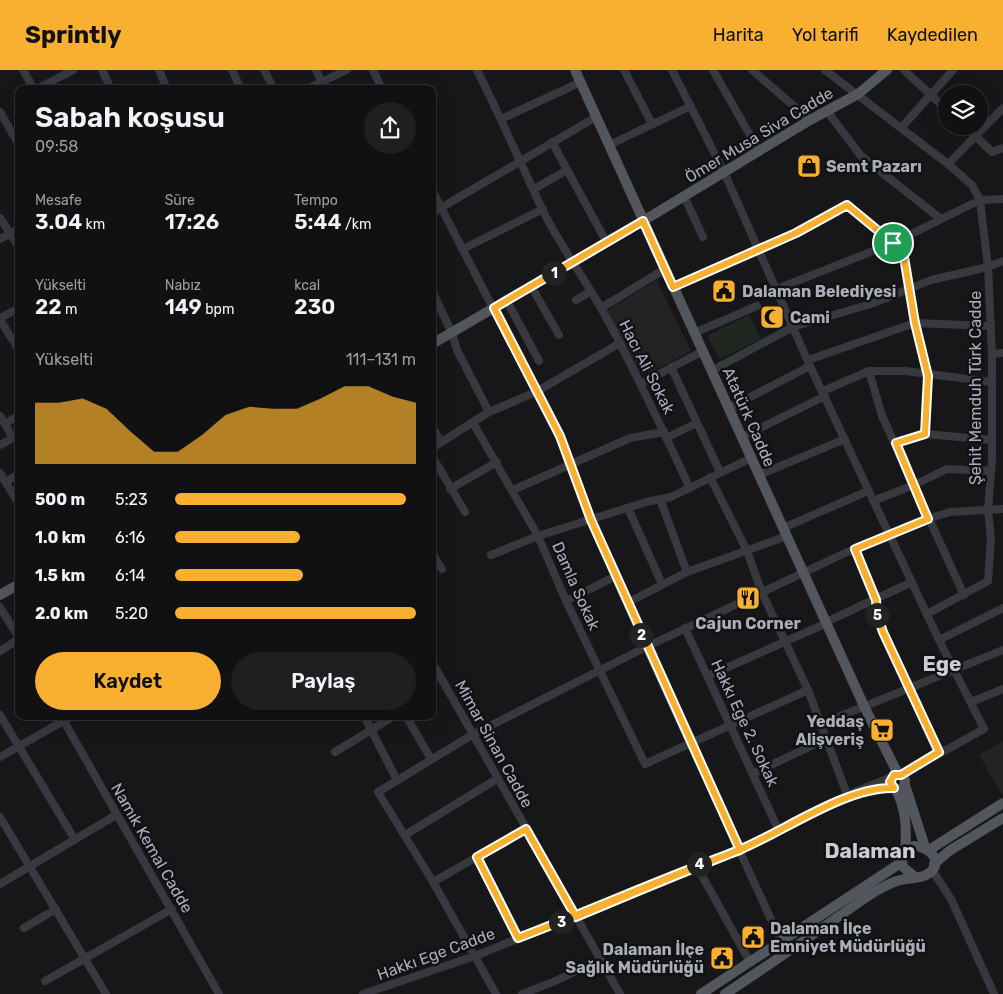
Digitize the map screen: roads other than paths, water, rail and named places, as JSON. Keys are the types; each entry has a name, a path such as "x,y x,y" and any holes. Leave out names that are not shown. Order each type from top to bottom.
{"main road":[{"name":"Atatürk Cadde","path":"575,70 927,848"},
{"name":"Ömer Musa Siva Cadde","path":"436,342 606,243 810,120 858,94 887,70"},
{"path":"2,591 15,586"},
{"name":"Atatürk Cadde","path":"898,781 907,826 904,857"},
{"path":"701,994 781,942 904,857 914,846 927,848 1003,803"},
{"path":"725,994 869,896 896,881 924,876 949,851 1003,818"},
{"path":"927,848 933,867"},
{"path":"904,857 906,872 915,877"}],"street":[{"path":"23,70 32,85"},
{"path":"43,85 72,70"},
{"path":"102,70 109,85"},
{"path":"158,70 165,85"},
{"path":"232,70 239,85"},
{"path":"264,70 272,85"},
{"path":"316,70 323,85 347,70"},
{"path":"374,70 380,85"},
{"path":"624,70 652,124"},
{"path":"672,70 724,172 868,491 939,640 971,702 1003,689"},
{"path":"713,70 759,151"},
{"path":"752,70 810,120"},
{"path":"825,70 948,164 972,185 980,200"},
{"path":"904,70 938,102"},
{"path":"901,128 953,70"},
{"name":"Hacı Ali Sokak","path":"478,72 566,253 574,261 592,292 642,384 690,488"},
{"path":"500,119 581,82"},
{"path":"609,145 691,106"},
{"path":"948,164 1003,108"},
{"path":"828,110 861,156 941,219"},
{"path":"0,112 15,132"},
{"path":"436,210 596,117"},
{"path":"976,136 992,152 1003,148"},
{"path":"552,142 606,243"},
{"path":"534,189 567,170"},
{"path":"684,196 703,237"},
{"path":"436,197 494,308 572,466 591,520 646,647 781,942"},
{"path":"777,289 893,243 980,200 1003,199"},
{"name":"Şehit Memduh Türk Cadde","path":"964,595 988,581 991,538 988,510 992,440 992,354 988,267 980,200"},
{"path":"673,287 796,233 847,205 893,243 902,245 915,323 928,376 925,434"},
{"path":"463,249 543,209"},
{"path":"0,218 15,241"},
{"path":"0,239 15,231"},
{"path":"712,371 793,327 874,303 931,280 988,267 1003,261"},
{"path":"601,308 665,269"},
{"path":"531,286 559,336"},
{"path":"576,300 592,292"},
{"path":"436,300 452,333 457,350 489,412"},
{"path":"507,301 539,360"},
{"path":"694,333 757,306"},
{"path":"15,310 0,319 15,343"},
{"path":"729,408 809,363 915,323 991,326"},
{"path":"436,445 489,412 536,392 620,343"},
{"path":"642,384 703,351"},
{"path":"992,354 1003,353"},
{"path":"671,367 720,472"},
{"path":"870,370 882,416 964,595 928,614"},
{"path":"742,437 870,370 905,371 928,376 992,382"},
{"path":"0,416 13,438 0,445"},
{"path":"5,424 15,418"},
{"name":"Damla Sokak","path":"473,423 514,490 538,536 566,601 645,764 691,742"},
{"path":"514,490 572,466 630,438 665,435 697,423"},
{"path":"436,434 441,442"},
{"path":"896,443 925,434 992,440"},
{"path":"759,475 845,439"},
{"path":"491,555 538,536 690,488 751,458"},
{"path":"450,489 497,462"},
{"path":"436,463 465,512"},
{"path":"873,501 914,486 947,469 991,471"},
{"path":"0,473 15,497"},
{"path":"6,482 15,476"},
{"path":"710,477 747,551 762,593 808,690 848,797"},
{"path":"627,603 688,572 747,551 868,491"},
{"path":"660,499 688,572"},
{"path":"628,508 662,584"},
{"path":"496,994 433,882 378,792 472,734 685,628 855,549 950,512 1003,509"},
{"path":"855,549 876,600 877,614 883,632 939,752"},
{"path":"436,559 442,569"},
{"path":"566,601 616,576"},
{"path":"708,676 785,644 912,582"},
{"path":"0,607 15,632"},
{"path":"939,640 1003,608"},
{"name":"Hakkı Ege 2. Sokak","path":"685,628 779,830"},
{"path":"0,651 15,642"},
{"path":"821,724 954,668 1003,650"},
{"name":"Mimar Sinan Cadde","path":"436,669 619,994"},
{"path":"691,742 808,690"},
{"name":"Hakkı Ege Cadde","path":"363,994 474,956 576,917 696,865 740,850 848,797 898,781 939,752 984,729 971,702"},
{"path":"0,715 75,840"},
{"path":"0,757 60,720"},
{"name":"Namık Kemal Cadde","path":"63,720 219,994"},
{"path":"366,720 397,780"},
{"path":"335,752 388,720"},
{"path":"408,720 431,760"},
{"path":"754,773 826,739"},
{"path":"405,835 497,779"},
{"path":"0,884 116,815"},
{"path":"0,817 106,994"},
{"path":"433,882 526,829"},
{"path":"477,857 518,938"},
{"path":"696,865 750,962"},
{"path":"933,867 951,899 994,994"},
{"path":"24,928 56,909"},
{"path":"45,981 172,909"},
{"path":"522,994 600,960"}],"place":[{"name":"Semt Pazarı","path":"809,166"},
{"name":"Dalaman Belediyesi","path":"724,291"},
{"name":"Cami","path":"772,317"},
{"name":"Cajun Corner","path":"748,598"},
{"name":"Yeddaş Alişveriş","path":"882,730"},
{"name":"Dalaman İlçe Emniyet Müdürlüğü","path":"753,937"},
{"name":"Dalaman İlçe Sağlık Müdürlüğü","path":"722,958"}],"district":[{"name":"Ege","path":"942,663"},
{"name":"Dalaman","path":"870,850"}]}
